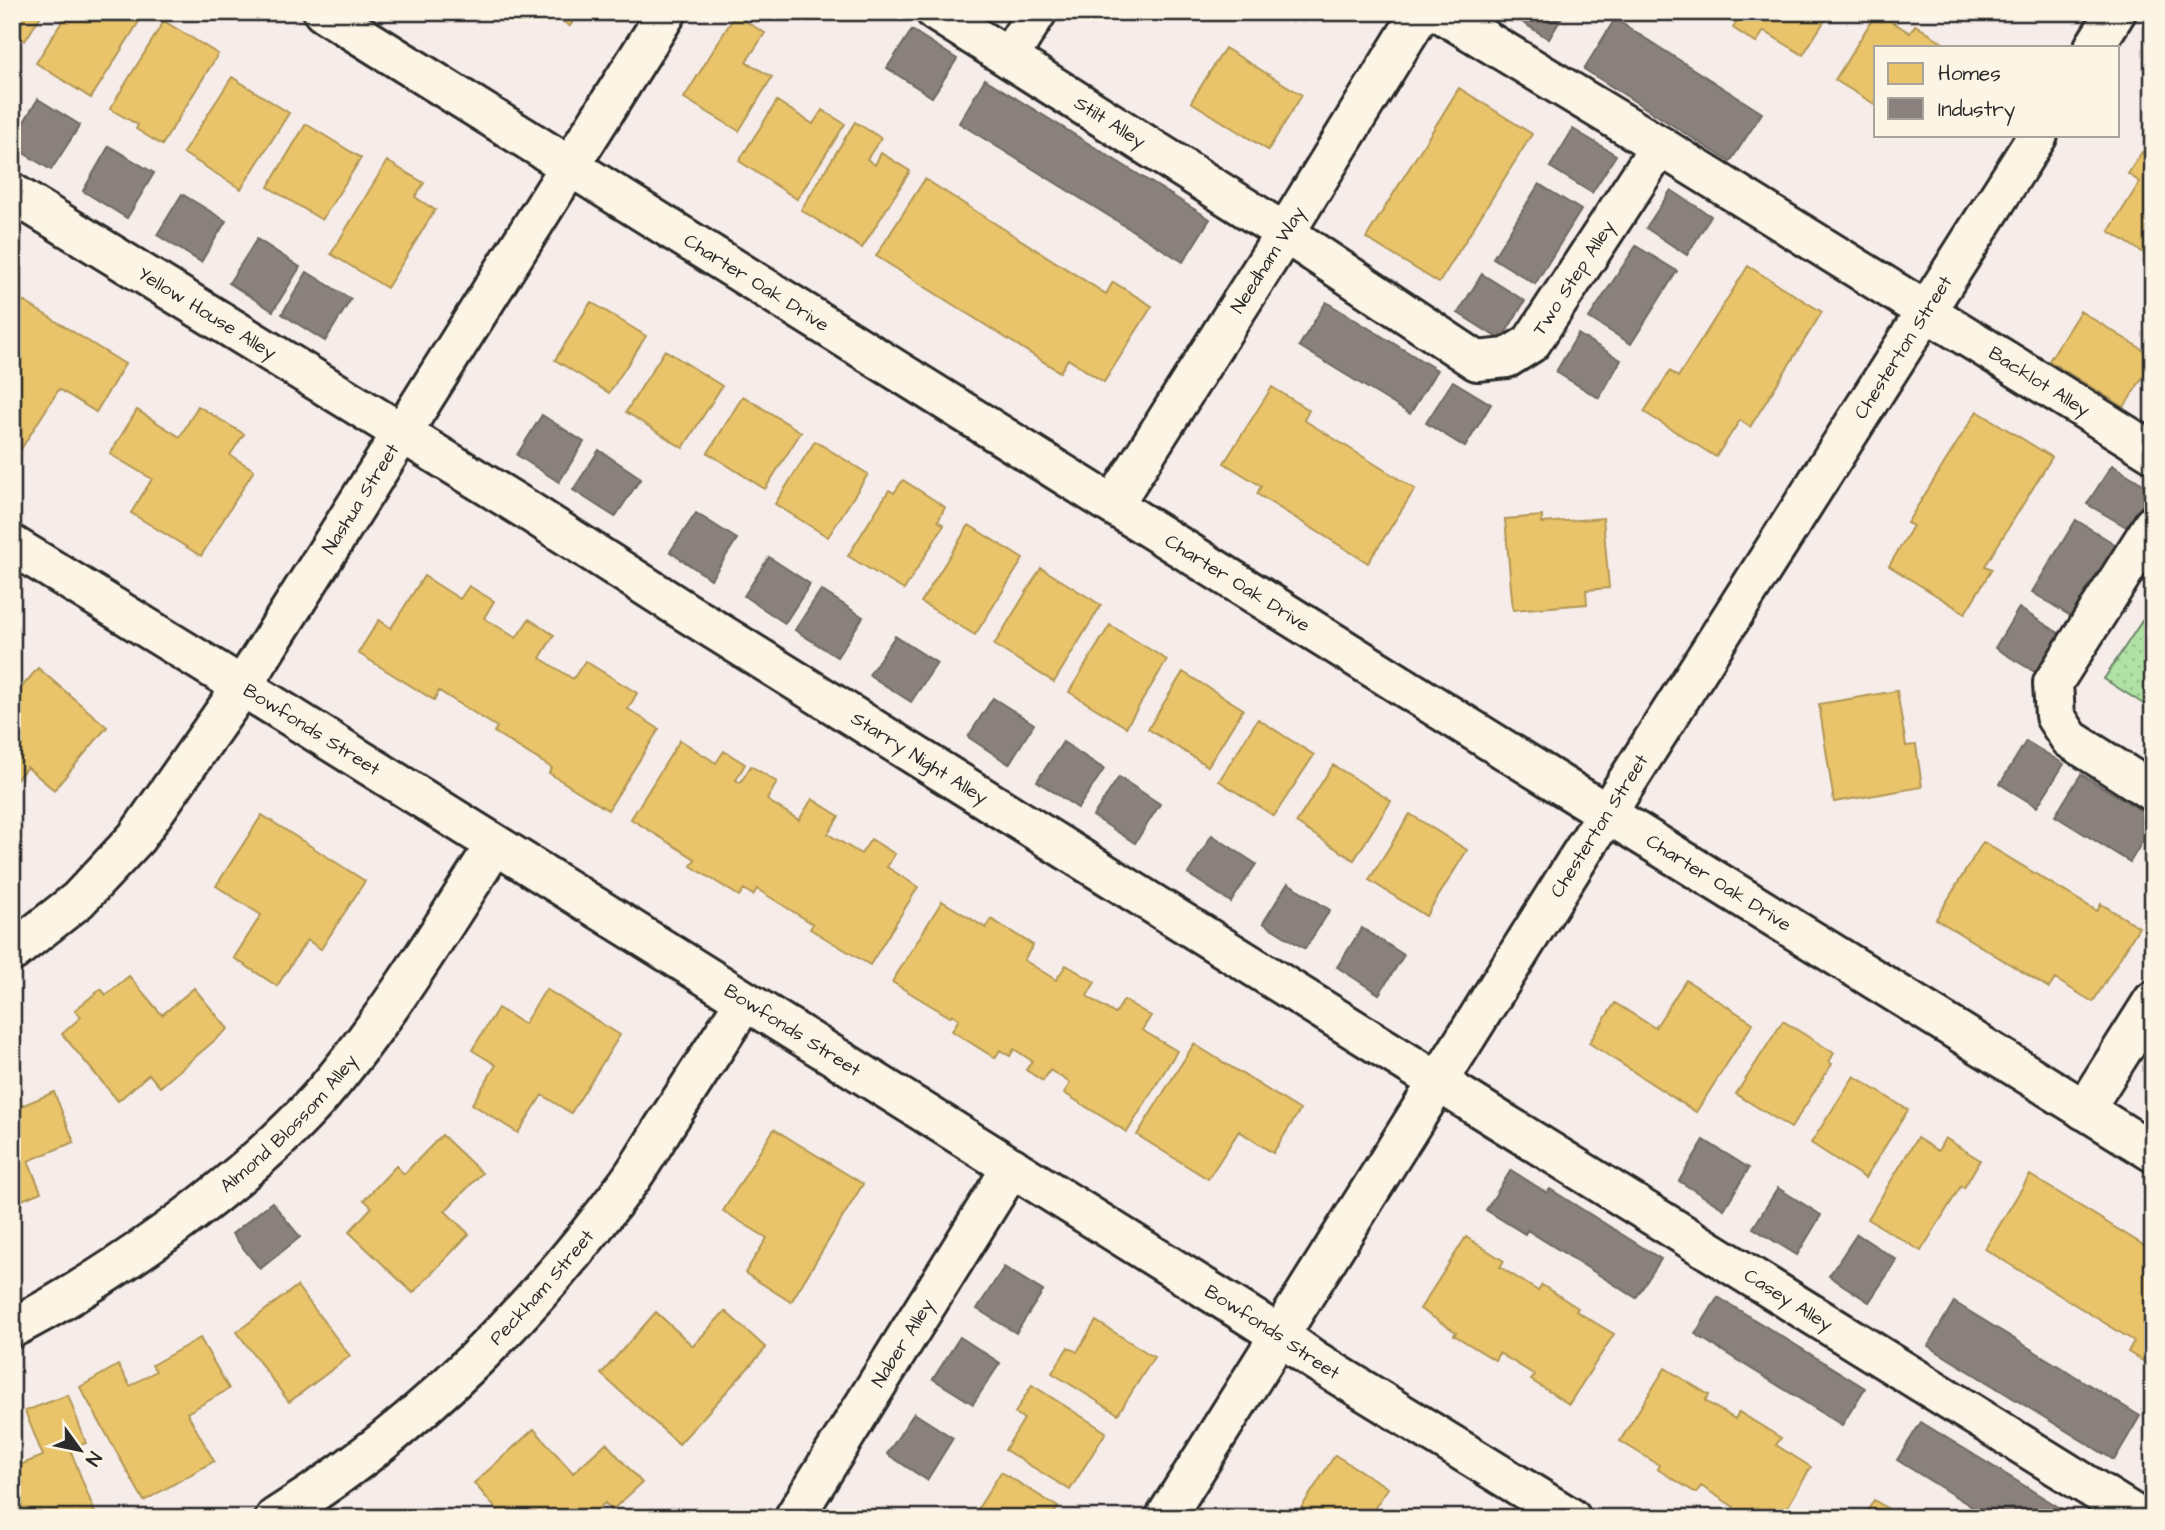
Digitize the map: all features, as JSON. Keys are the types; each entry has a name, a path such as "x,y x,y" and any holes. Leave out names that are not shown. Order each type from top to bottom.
{"street":[{"name":"Charter Oak Drive","path":"323,12 2153,1152"},
{"name":"Nashua Street","path":"12,952 78,900 136,838 242,687 667,12"},
{"name":"Stilt Alley","path":"936,12 1285,233"},
{"path":"1009,57 1037,12"},
{"name":"Needham Way","path":"1113,505 1421,12"},
{"path":"1439,12 1926,312"},
{"path":"2095,46 2116,12"},
{"name":"Chesterton Street","path":"1165,1518 1606,813 2037,136"},
{"name":"Two Step Alley","path":"1285,233 1477,361 1507,358 1531,343 1660,146"},
{"name":"Yellow House Alley","path":"12,193 402,434"},
{"name":"Backlot Alley","path":"1926,312 2153,452"},
{"name":"Starry Night Alley","path":"402,434 1438,1082"},
{"path":"2153,525 2053,683 2055,716 2070,739 2153,792"},
{"name":"Bowfonds Street","path":"12,545 1012,1167 1279,1335 1551,1513"},
{"name":"Almond Blossom Alley","path":"12,1328 72,1296 133,1256 208,1201 265,1153 319,1097 393,1004 495,845"},
{"path":"2084,1110 2153,1000"},
{"name":"Peckham Street","path":"275,1518 396,1431 481,1355 558,1272 628,1183 745,1001"},
{"name":"Casey Alley","path":"1438,1082 2140,1518"},
{"name":"Naber Alley","path":"794,1518 1012,1167"}],"green space":[{"path":"2149,610 2153,612 2153,710 2104,679"}],"building: Homes":[{"path":"12,12 43,12 25,41 12,33"},
{"path":"68,12 145,12 91,98 36,63"},
{"path":"548,12 579,12 570,26"},
{"path":"1730,12 1830,12 1803,55 1764,31 1756,43 1733,28 1739,18"},
{"path":"1877,12 1910,33 1915,25 1942,42 1940,46 1874,46 1874,104 1835,80"},
{"path":"735,15 765,33 746,62 772,77 739,131 684,98"},
{"path":"164,21 218,54 162,145 136,129 138,125 110,109"},
{"path":"1225,48 1302,95 1268,150 1191,102"},
{"path":"232,77 289,113 241,189 183,153"},
{"path":"1459,88 1532,134 1439,283 1366,238"},
{"path":"777,101 813,124 822,110 845,124 797,199 739,161"},
{"path":"855,122 881,138 867,159 875,165 881,153 910,171 862,248 801,210"},
{"path":"306,124 361,158 322,220 268,187"},
{"path":"2142,152 2153,159 2153,259 2109,231 2140,182 2128,174"},
{"path":"387,161 424,183 415,197 435,210 387,288 331,254"},
{"path":"925,179 1106,294 1113,282 1152,306 1104,382 1068,359 1060,372 876,256"},
{"path":"1748,266 1822,312 1750,427 1740,420 1716,457 1644,412 1670,371 1678,377"},
{"path":"12,294 125,364 96,412 59,389 21,449 12,443"},
{"path":"591,302 646,336 609,393 555,360"},
{"path":"2080,311 2153,356 2153,361 2124,407 2049,361"},
{"path":"665,350 722,386 683,448 626,412"},
{"path":"1272,387 1309,410 1304,420 1415,489 1368,563 1257,494 1261,486 1224,463"},
{"path":"743,396 801,432 765,489 708,453"},
{"path":"198,406 244,434 230,455 254,470 201,556 131,513 152,479 110,454 137,410 180,437"},
{"path":"1977,411 2052,457 1985,566 1992,569 1965,613 1889,566 1913,526 1907,523"},
{"path":"815,441 868,474 828,537 775,504"},
{"path":"903,480 945,507 938,521 944,525 904,590 848,556 889,490 894,493"},
{"path":"1542,516 1542,523 1603,518 1609,588 1586,590 1587,604 1513,610 1505,519"},
{"path":"969,525 1023,559 975,635 921,602"},
{"path":"1041,568 1101,605 1054,682 994,645"},
{"path":"424,576 460,599 469,586 494,601 484,618 516,638 529,619 554,635 540,658 573,679 585,661 637,693 628,709 659,729 608,810 549,773 552,768 494,732 497,727 439,691 434,700 358,653 379,620 391,628"},
{"path":"1110,625 1167,660 1126,727 1069,692"},
{"path":"38,668 107,727 54,790 27,767 12,785 12,680 21,688"},
{"path":"1183,672 1243,709 1208,766 1148,729"},
{"path":"1897,691 1906,746 1916,745 1922,787 1834,802 1819,704"},
{"path":"1258,719 1314,755 1274,816 1219,781"},
{"path":"680,740 716,763 724,751 745,764 736,780 740,783 751,766 777,782 767,800 799,820 812,799 839,816 828,834 861,854 871,839 895,854 887,867 918,887 870,965 810,929 813,924 757,889 753,895 744,889 739,896 691,866 695,859 631,819"},
{"path":"1333,765 1391,801 1354,860 1296,823"},
{"path":"1410,814 1467,850 1426,916 1369,880"},
{"path":"262,815 365,881 321,949 307,940 277,986 234,958 261,915 216,886"},
{"path":"1983,842 2097,911 2101,904 2139,927 2093,1002 2055,979 2049,988 1936,919"},
{"path":"942,901 986,928 991,919 1033,945 1024,960 1056,980 1066,965 1095,982 1087,996 1115,1014 1124,1000 1151,1016 1142,1030 1177,1051 1127,1132 1064,1093 1070,1083 1050,1070 1043,1081 1026,1070 1032,1061 1014,1049 1010,1056 1000,1050 995,1058 952,1031 959,1019 952,1014 950,1017 892,982"},
{"path":"129,976 162,1015 194,988 228,1029 160,1087 149,1074 118,1101 62,1034 81,1017 75,1010 101,989 106,995"},
{"path":"1686,980 1753,1023 1696,1112 1589,1043 1615,1003 1655,1028"},
{"path":"546,989 620,1035 571,1113 542,1095 518,1133 472,1104 496,1065 472,1050 498,1008 524,1024"},
{"path":"1783,1021 1834,1053 1829,1062 1832,1064 1791,1128 1736,1094"},
{"path":"1194,1044 1300,1110 1273,1153 1239,1131 1208,1179 1137,1135"},
{"path":"1854,1076 1908,1110 1865,1178 1811,1143"},
{"path":"54,1092 74,1142 28,1161 41,1192 12,1204 12,1110"},
{"path":"774,1129 863,1184 791,1302 745,1273 767,1238 723,1211"},
{"path":"442,1135 482,1173 445,1211 469,1234 413,1293 349,1232 372,1207 364,1200 396,1166 404,1174"},
{"path":"1917,1138 1938,1151 1945,1138 1980,1160 1921,1251 1868,1219"},
{"path":"2030,1175 2153,1251 2153,1367 2128,1352 2134,1341 1985,1249"},
{"path":"1466,1237 1504,1261 1500,1267 1538,1291 1542,1285 1578,1308 1576,1311 1614,1334 1569,1404 1531,1380 1535,1375 1499,1353 1495,1360 1454,1335 1456,1332 1420,1309"},
{"path":"297,1286 350,1356 289,1402 237,1332"},
{"path":"725,1311 766,1348 679,1444 601,1374 656,1312 693,1346"},
{"path":"1096,1321 1154,1357 1118,1414 1052,1373 1068,1347 1077,1352"},
{"path":"200,1338 229,1389 187,1413 214,1461 144,1501 80,1387 118,1365 130,1386 156,1371 152,1365"},
{"path":"1665,1368 1709,1395 1705,1401 1735,1419 1739,1412 1781,1438 1776,1445 1811,1467 1781,1518 1738,1518 1730,1513 1734,1507 1701,1486 1696,1493 1657,1469 1659,1465 1620,1441"},
{"path":"1032,1385 1106,1432 1070,1490 1005,1450 1024,1419 1015,1413"},
{"path":"68,1395 86,1443 70,1449 97,1518 12,1518 12,1468 43,1456 25,1411"},
{"path":"534,1429 573,1473 606,1443 642,1483 612,1510 605,1503 589,1518 504,1518 474,1483"},
{"path":"1335,1455 1388,1488 1368,1518 1299,1518 1296,1516"},
{"path":"1001,1472 1058,1507 1051,1518 972,1518"},
{"path":"1874,1500 1903,1518 1863,1518"}],"building: Industry":[{"path":"1506,12 1565,12 1549,39"},
{"path":"1615,19 1762,113 1730,162 1584,69"},
{"path":"912,30 957,59 932,97 887,68"},
{"path":"985,79 1210,219 1183,262 959,123"},
{"path":"38,99 80,125 51,170 12,146 12,141"},
{"path":"1573,129 1616,155 1592,193 1550,167"},
{"path":"109,146 154,173 127,218 83,191"},
{"path":"1539,184 1581,210 1535,284 1493,258"},
{"path":"1671,190 1711,216 1687,255 1646,228"},
{"path":"182,194 226,221 201,262 157,235"},
{"path":"257,239 300,267 273,311 229,283"},
{"path":"1636,246 1677,271 1631,344 1589,318"},
{"path":"307,272 351,299 325,341 282,314"},
{"path":"1482,274 1525,301 1501,340 1458,313"},
{"path":"1326,302 1437,370 1410,414 1299,346"},
{"path":"1578,334 1621,360 1599,398 1556,372"},
{"path":"1453,381 1491,404 1465,447 1426,423"},
{"path":"542,415 584,442 559,482 517,455"},
{"path":"599,450 641,478 615,517 573,490"},
{"path":"2112,465 2151,489 2128,528 2087,504"},
{"path":"696,513 737,539 711,579 670,552"},
{"path":"2076,520 2118,546 2074,618 2032,592"},
{"path":"769,557 810,584 785,623 744,596"},
{"path":"821,590 863,617 837,657 795,630"},
{"path":"2019,608 2062,635 2038,674 1995,648"},
{"path":"895,636 937,663 911,702 869,675"},
{"path":"993,698 1034,724 1009,764 968,737"},
{"path":"2026,741 2064,764 2037,807 2000,784"},
{"path":"1063,742 1104,769 1078,808 1037,781"},
{"path":"2081,774 2153,818 2153,824 2130,862 2055,816"},
{"path":"1119,777 1160,804 1135,843 1093,816"},
{"path":"1212,835 1256,864 1231,902 1188,874"},
{"path":"1288,883 1330,910 1305,949 1263,923"},
{"path":"1362,928 1404,955 1379,994 1337,967"},
{"path":"1704,1140 1749,1168 1724,1209 1679,1181"},
{"path":"1511,1170 1547,1193 1550,1189 1661,1259 1636,1298 1527,1230 1525,1234 1486,1210"},
{"path":"1778,1188 1821,1215 1797,1255 1753,1228"},
{"path":"272,1202 300,1237 260,1269 232,1234"},
{"path":"1857,1234 1897,1260 1869,1302 1829,1276"},
{"path":"1004,1267 1043,1291 1016,1333 977,1309"},
{"path":"1718,1297 1865,1388 1842,1425 1695,1334"},
{"path":"1954,1302 2140,1416 2114,1460 1928,1346"},
{"path":"960,1337 1000,1363 973,1404 933,1379"},
{"path":"914,1413 953,1438 927,1480 887,1454"},
{"path":"1921,1422 2070,1514 2068,1518 1990,1518 1897,1460"}]}
